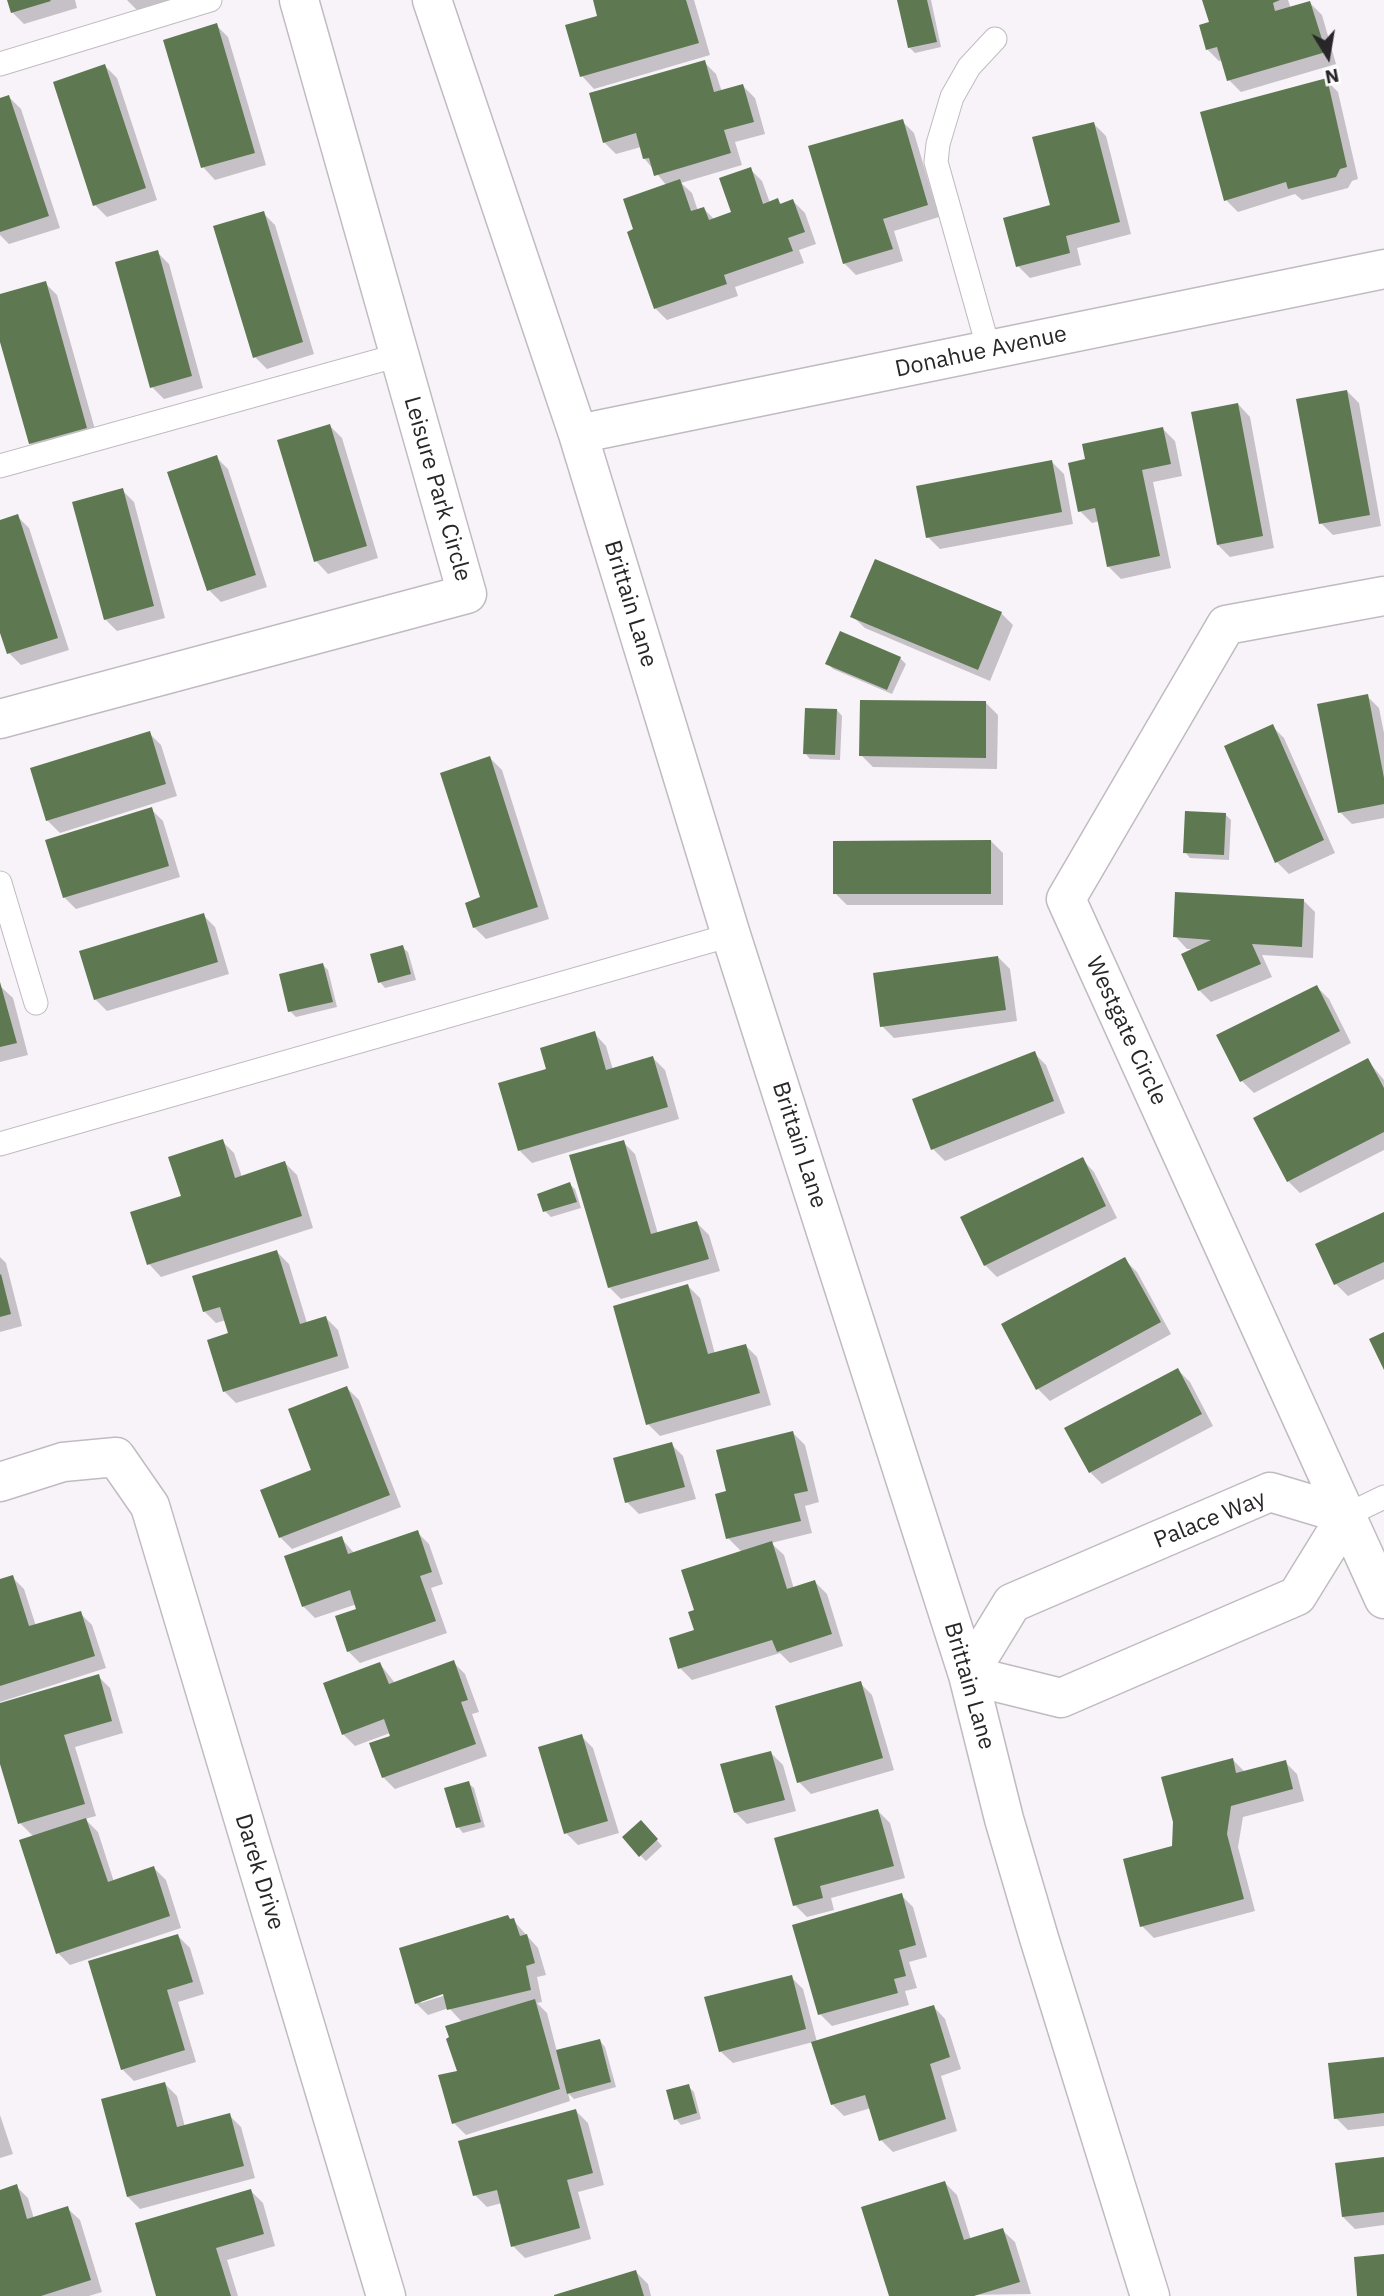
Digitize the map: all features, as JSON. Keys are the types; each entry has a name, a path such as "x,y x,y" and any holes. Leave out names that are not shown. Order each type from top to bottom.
{"street":[{"name":"Leisure Park Circle","path":"0,719 467,594 299,0"},
{"name":"Brittain Lane","path":"432,0 578,434 731,935 968,1675 1027,1899 1150,2296"},
{"name":"Donahue Avenue","path":"578,434 1384,269"},
{"name":"Westgate Circle","path":"1384,596 1226,625 1066,899 1384,1599"},
{"name":"Darek Drive","path":"0,1482 63,1462 116,1457 150,1506 386,2296"},
{"name":"Palace Way","path":"968,1675 1012,1603 1270,1492 1347,1515"},
{"path":"968,1675 1060,1698 1297,1596 1347,1515"}],"lane":[{"path":"0,64 210,0"},
{"path":"989,350 936,162 938,144 952,97 969,67 995,40"},
{"path":"0,466 400,355"},
{"path":"0,883 36,1003"},
{"path":"0,1144 731,935"},
{"path":"1347,1515 1384,1497"}],"building":[{"path":"7,0 50,0 51,1 11,13"},
{"path":"593,0 686,0 699,43 580,77 565,25 597,16"},
{"path":"897,0 927,0 937,42 908,48"},
{"path":"1202,0 1280,0 1273,3 1275,11 1310,1 1326,52 1227,81 1217,47 1206,50 1199,25 1209,22"},
{"path":"217,23 255,153 201,168 163,40"},
{"path":"705,60 714,92 743,84 754,122 724,130 731,153 654,176 649,158 643,159 636,133 603,143 589,93"},
{"path":"105,64 146,188 93,206 53,82"},
{"path":"1327,78 1347,167 1340,169 1336,177 1288,189 1286,182 1224,201 1200,112"},
{"path":"9,95 49,216 0,232 0,98"},
{"path":"903,119 928,205 883,219 893,249 843,264 808,146"},
{"path":"1094,122 1120,222 1066,236 1070,253 1016,267 1003,218 1050,205 1032,137"},
{"path":"751,167 763,204 778,198 780,204 793,199 805,232 788,238 793,251 724,275 727,284 654,309 627,232 633,229 623,199 680,179 691,211 704,207 709,220 731,212 719,178"},
{"path":"264,211 303,342 253,358 213,226"},
{"path":"158,250 192,376 150,388 115,262"},
{"path":"46,281 87,428 29,444 0,342 0,294"},
{"path":"1347,390 1370,515 1319,524 1296,399"},
{"path":"1238,403 1263,536 1217,545 1191,412"},
{"path":"330,424 367,546 314,562 277,440"},
{"path":"1163,427 1171,464 1142,470 1160,556 1107,567 1095,508 1078,512 1068,463 1085,459 1082,444"},
{"path":"217,455 256,575 207,591 167,472"},
{"path":"1052,460 1062,512 926,538 916,486"},
{"path":"123,488 154,606 104,620 72,502"},
{"path":"18,514 58,638 7,654 0,633 0,520"},
{"path":"875,559 1002,612 978,670 850,617"},
{"path":"840,631 901,657 887,690 825,664"},
{"path":"1368,694 1384,778 1384,804 1338,813 1317,704"},
{"path":"860,700 986,701 986,758 859,756"},
{"path":"805,708 837,709 835,755 803,754"},
{"path":"1273,724 1324,840 1275,863 1224,746"},
{"path":"150,731 166,784 46,821 30,768"},
{"path":"490,756 538,907 473,928 465,903 480,897 440,773"},
{"path":"152,807 169,866 63,898 45,840"},
{"path":"1185,811 1226,813 1224,855 1183,853"},
{"path":"991,840 991,894 833,894 833,841"},
{"path":"1175,892 1304,899 1302,947 1252,944 1261,964 1198,991 1181,954 1211,940 1173,937"},
{"path":"204,913 218,962 94,1000 79,951"},
{"path":"403,945 411,974 378,983 370,954"},
{"path":"998,956 1006,1010 880,1027 873,973"},
{"path":"323,963 333,1002 288,1012 279,974"},
{"path":"0,982 17,1043 0,1047"},
{"path":"1317,985 1340,1031 1240,1082 1216,1035"},
{"path":"595,1031 606,1070 653,1056 668,1107 518,1151 498,1083 546,1069 540,1048"},
{"path":"1035,1051 1054,1101 931,1150 912,1099"},
{"path":"1368,1058 1384,1088 1384,1132 1287,1182 1253,1118"},
{"path":"223,1139 235,1178 285,1161 302,1216 147,1265 130,1212 181,1196 168,1157"},
{"path":"624,1140 651,1234 697,1221 709,1259 608,1288 569,1155"},
{"path":"1083,1157 1106,1206 984,1266 960,1217"},
{"path":"570,1182 577,1202 543,1212 537,1194"},
{"path":"1384,1212 1384,1262 1334,1285 1315,1244"},
{"path":"277,1250 300,1324 326,1316 338,1356 223,1392 207,1340 228,1333 220,1307 203,1312 192,1276"},
{"path":"1125,1257 1161,1322 1036,1390 1001,1324"},
{"path":"0,1275 11,1314 0,1317"},
{"path":"688,1284 708,1354 746,1344 760,1393 646,1425 613,1306"},
{"path":"1384,1332 1384,1370 1369,1339"},
{"path":"1178,1368 1202,1414 1089,1473 1064,1428"},
{"path":"347,1386 390,1495 279,1538 260,1490 311,1470 288,1409"},
{"path":"793,1431 808,1491 794,1494 801,1521 726,1539 715,1494 726,1491 716,1450"},
{"path":"672,1442 685,1487 625,1503 613,1458"},
{"path":"418,1530 432,1572 420,1576 436,1621 347,1652 335,1616 356,1609 350,1590 302,1607 284,1556 342,1536 348,1554"},
{"path":"772,1541 787,1589 815,1580 832,1634 777,1652 772,1640 678,1669 669,1638 694,1630 688,1612 694,1610 681,1570"},
{"path":"13,1575 29,1626 81,1611 95,1656 0,1686 0,1579"},
{"path":"454,1660 468,1700 461,1702 476,1744 382,1778 369,1743 390,1736 384,1719 342,1735 323,1683 380,1662 389,1684"},
{"path":"99,1674 112,1721 64,1735 85,1804 18,1824 0,1764 0,1703"},
{"path":"861,1681 883,1758 797,1783 775,1706"},
{"path":"582,1734 608,1821 564,1834 538,1747"},
{"path":"771,1751 785,1800 734,1813 720,1764"},
{"path":"1233,1758 1236,1773 1286,1760 1293,1789 1231,1806 1227,1834 1244,1899 1140,1927 1123,1859 1172,1846 1173,1822 1161,1777"},
{"path":"469,1781 481,1822 456,1828 444,1788"},
{"path":"878,1809 894,1866 820,1886 823,1898 793,1906 774,1838"},
{"path":"86,1818 108,1882 154,1866 170,1916 56,1954 19,1840"},
{"path":"641,1820 658,1839 639,1857 622,1837"},
{"path":"902,1893 916,1945 899,1950 906,1976 894,1979 898,1993 818,2015 792,1925"},
{"path":"508,1915 510,1919 514,1918 520,1936 527,1934 535,1963 526,1966 531,1990 447,2010 443,1994 415,2004 399,1948"},
{"path":"178,1934 193,1982 167,1990 185,2050 121,2070 88,1961"},
{"path":"792,1975 806,2029 719,2052 704,1997"},
{"path":"535,1999 560,2089 452,2124 438,2075 457,2071 446,2039 449,2037 445,2026"},
{"path":"934,2005 950,2057 930,2064 946,2119 879,2141 865,2095 831,2105 811,2042"},
{"path":"600,2039 611,2082 567,2094 556,2050"},
{"path":"1384,2057 1384,2113 1334,2119 1328,2063"},
{"path":"165,2082 177,2127 230,2113 244,2166 127,2197 101,2099"},
{"path":"689,2084 697,2113 674,2120 666,2090"},
{"path":"576,2109 593,2173 567,2180 580,2228 511,2247 497,2190 473,2196 458,2141"},
{"path":"1384,2157 1384,2212 1342,2217 1335,2163"},
{"path":"945,2181 964,2240 1003,2228 1020,2282 974,2296 889,2296 861,2207"},
{"path":"17,2184 27,2219 68,2206 91,2280 41,2296 0,2296 0,2190"},
{"path":"251,2189 264,2234 216,2248 231,2296 156,2296 135,2223"},
{"path":"1384,2254 1384,2296 1357,2296 1354,2257"},
{"path":"636,2270 644,2296 554,2296 554,2295"}]}
